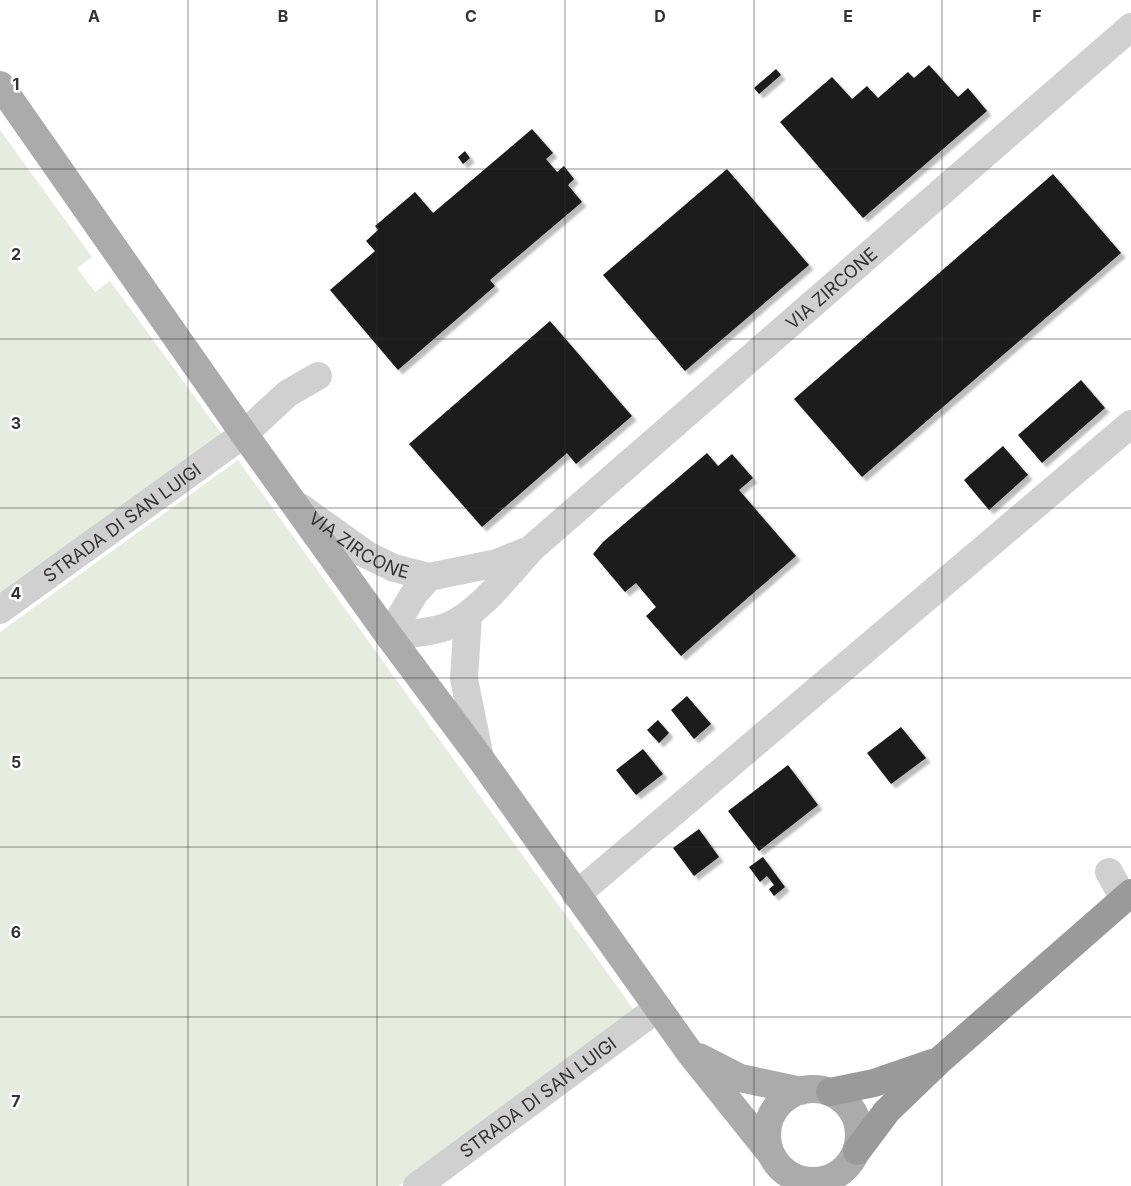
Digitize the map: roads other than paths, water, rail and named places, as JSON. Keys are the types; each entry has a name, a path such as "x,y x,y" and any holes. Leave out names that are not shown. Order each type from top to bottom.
{"highway":[{"path":"849,1168 887,1111 940,1060 1128,896"},
{"path":"830,1092 874,1083 940,1060"}],"main road":[{"path":"0,86 244,434 389,636 480,758 690,1053 784,1171 797,1178 810,1181 824,1180 849,1168 860,1137 858,1123 852,1110 830,1092 816,1089 801,1091 787,1098 772,1116 769,1123 768,1139 784,1171"},
{"path":"690,1053 740,1078 801,1091"}],"street":[{"name":"VIA ZIRCONE","path":"389,636 430,632 448,626 468,615 532,548 1131,27"},
{"name":"STRADA DI SAN LUIGI","path":"0,610 244,434 287,394 318,376"},
{"path":"576,895 1131,424"},
{"name":"VIA ZIRCONE","path":"295,503 367,555 394,568 429,577 498,563 532,548"},
{"name":"VIA ZIRCONE","path":"389,636 414,594 429,577"},
{"path":"468,615 464,679 480,758"},
{"path":"1109,872 1128,896"},
{"name":"STRADA DI SAN LUIGI","path":"417,1186 658,1008"}]}
